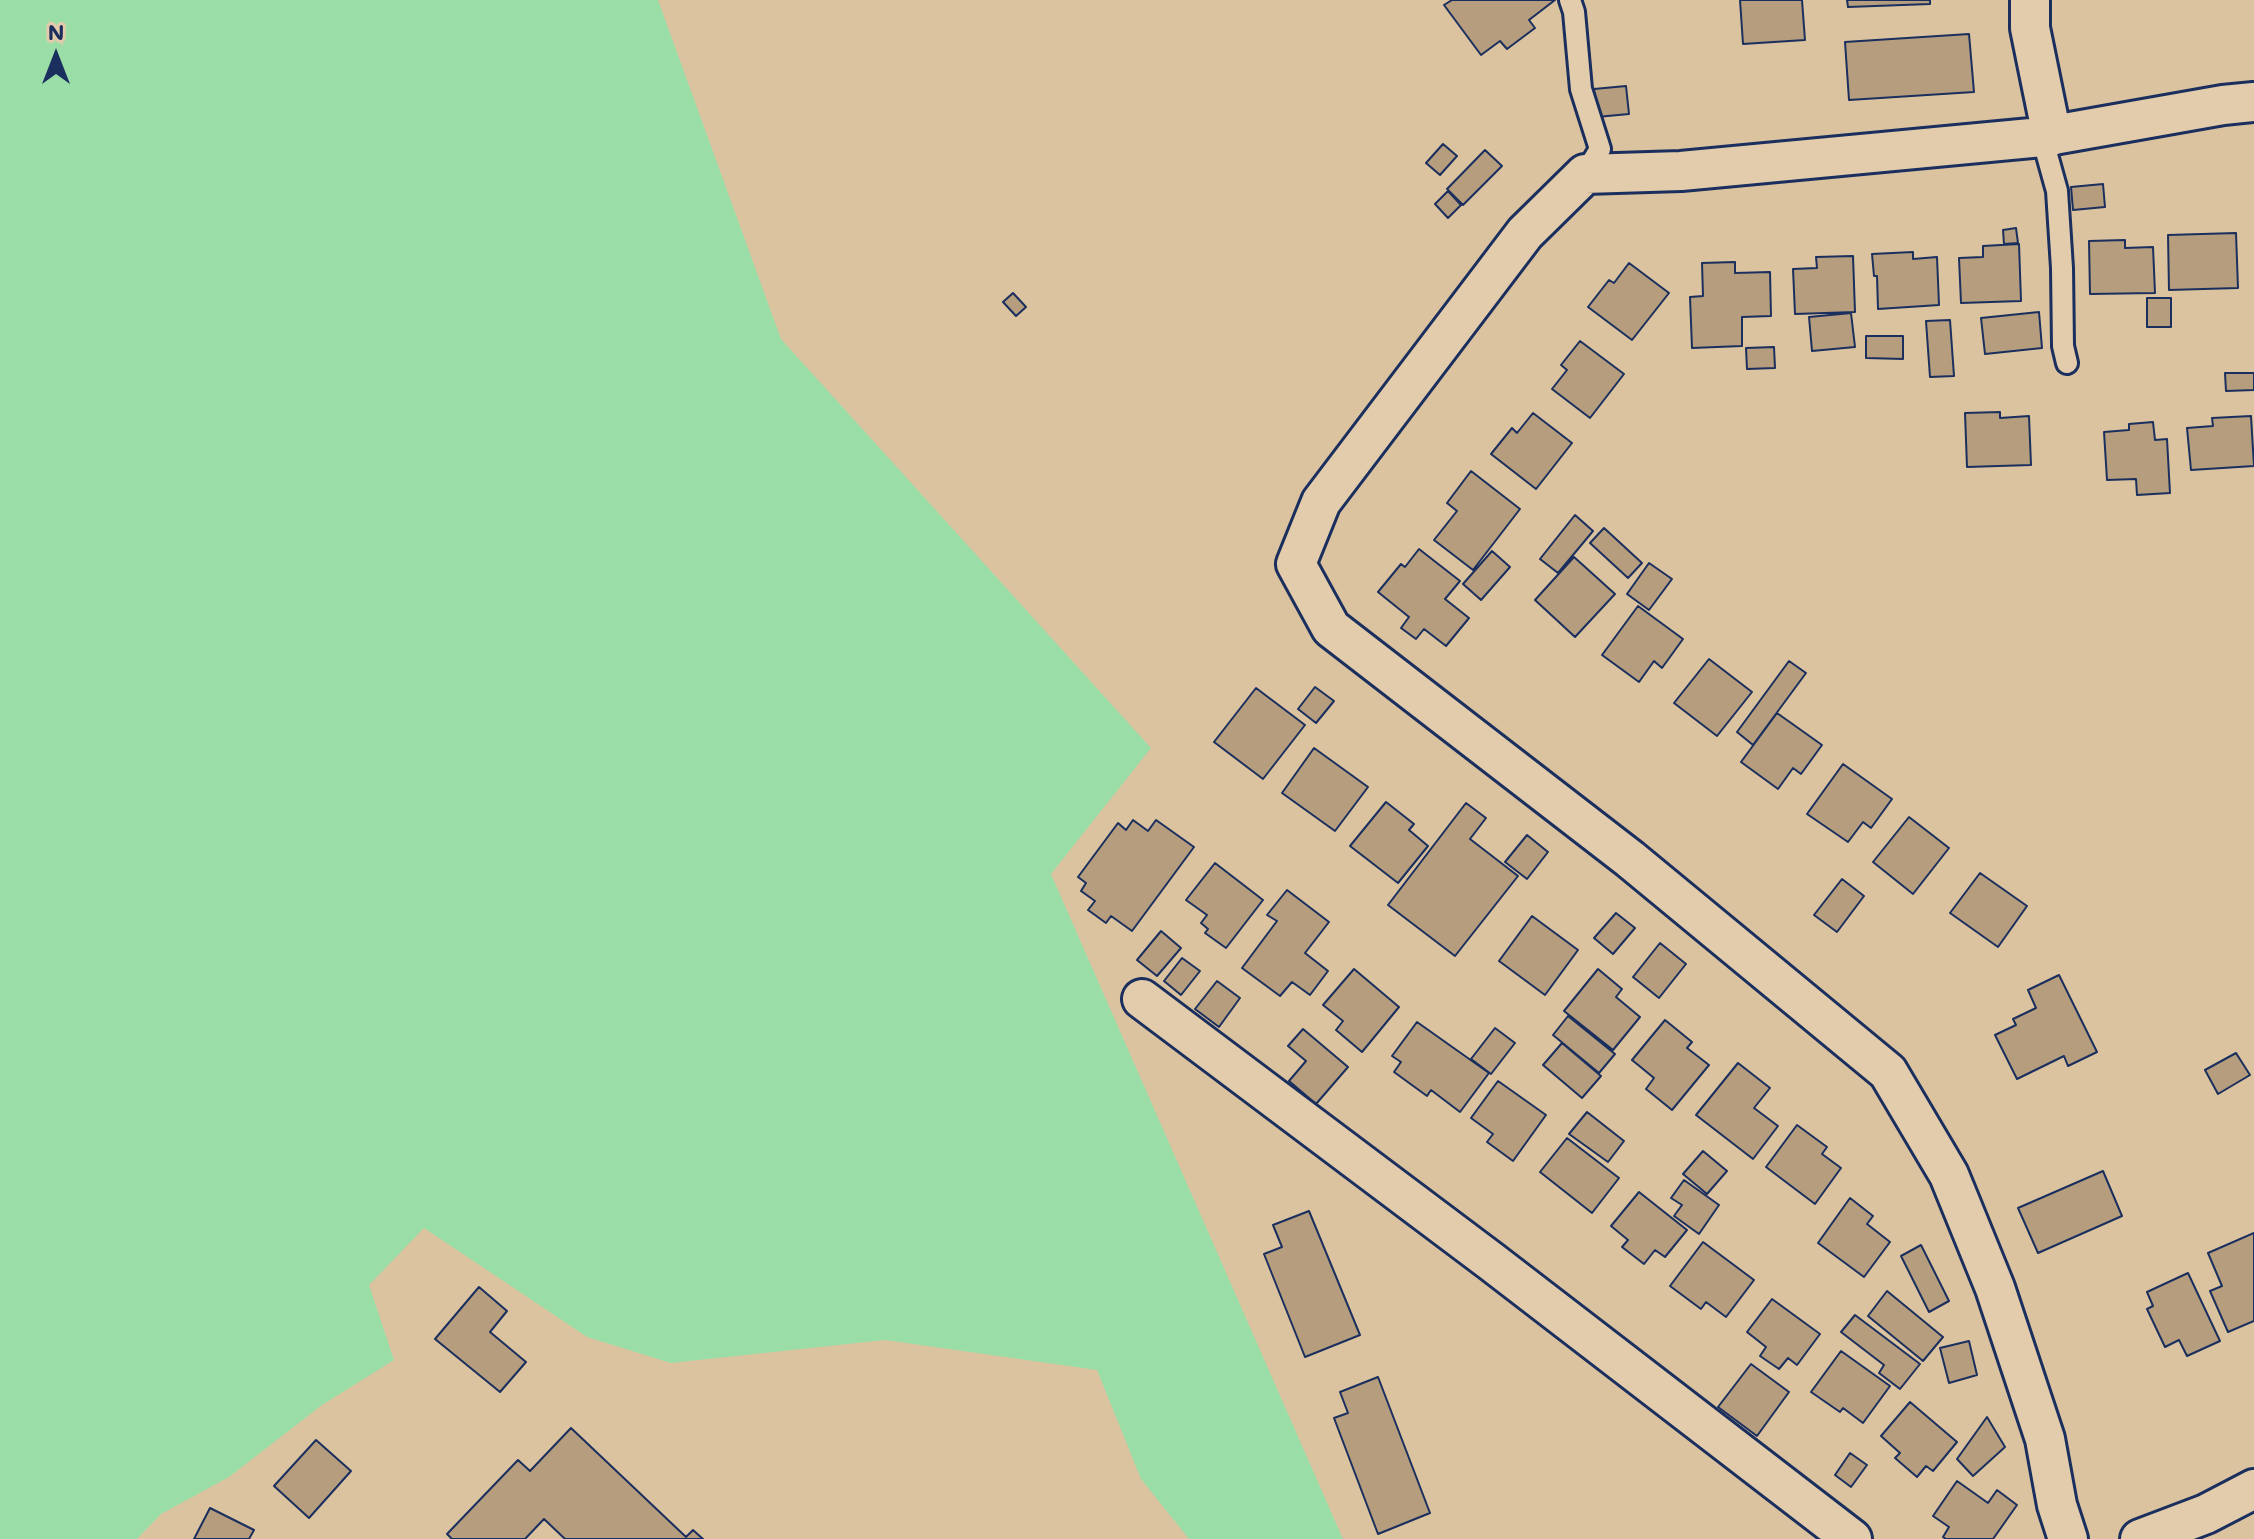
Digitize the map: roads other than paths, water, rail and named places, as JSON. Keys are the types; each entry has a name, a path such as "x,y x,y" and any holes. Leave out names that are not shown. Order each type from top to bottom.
{"street":[{"path":"2030,0 2030,28 2047,137"},
{"path":"2068,1539 2057,1505 2045,1439 1995,1288 1949,1175 1888,1072 1630,859 1331,628 1296,564 1321,502 1525,233 1585,174 1681,171 2047,137 2254,102"},
{"path":"1142,999 1504,1271 1852,1539"},
{"path":"2140,1539 2206,1514 2254,1489"}],"lane":[{"path":"1570,0 1574,12 1581,89 1600,149 1585,174"},
{"path":"2047,137 2057,191 2063,346 2067,363"}]}
